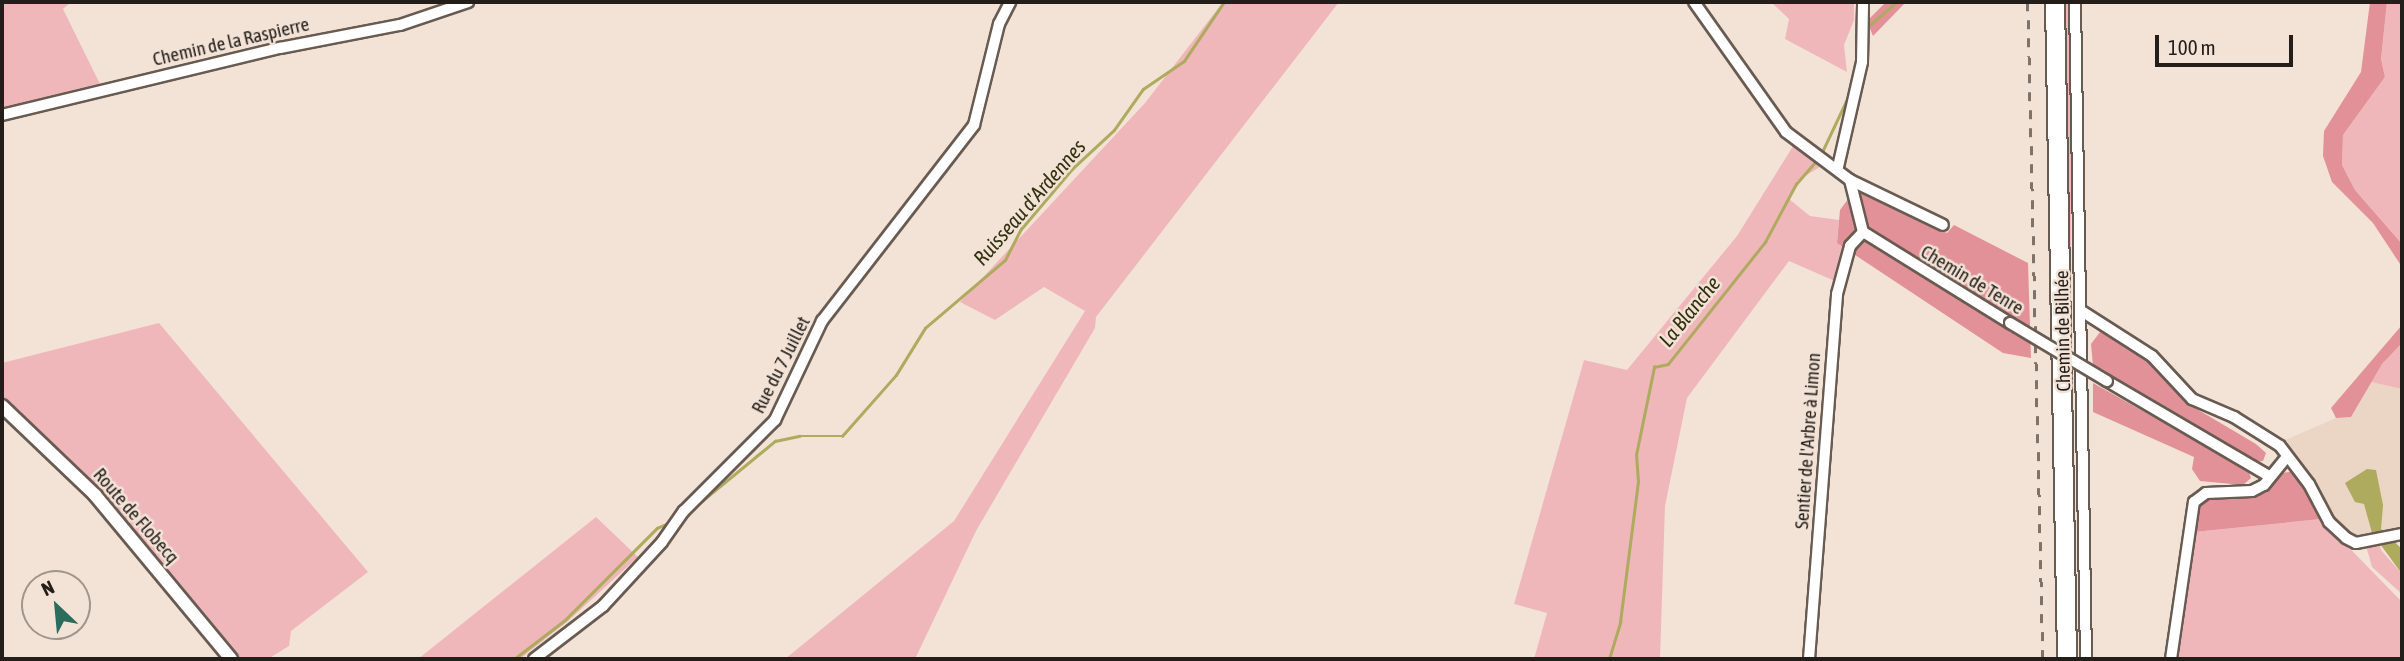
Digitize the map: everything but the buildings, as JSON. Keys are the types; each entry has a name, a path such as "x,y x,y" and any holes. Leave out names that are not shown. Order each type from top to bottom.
{"highway":[{"path":"2055,2 2067,659"}],"street":[{"name":"Chemin de la Raspierre","path":"2,115 280,48 400,25 468,2"},
{"name":"Rue du 7 Juillet","path":"534,659 620,589 684,511 775,420 822,321 974,125 999,24 1010,2"},
{"name":"Chemin de Tenre","path":"1693,2 1786,132 1838,167 1850,180 1943,225"},
{"path":"1838,167 1862,62 1863,2"},
{"name":"Chemin de Bilhée","path":"2075,2 2086,659"},
{"name":"Chemin de Tenre","path":"1850,180 1863,232 2010,323 2269,476"},
{"name":"Sentier de l'Arbre à Limon","path":"1809,659 1837,294 1850,246 1863,232"},
{"path":"2080,310 2152,356 2192,399 2234,417 2280,446 2340,534 2356,542 2397,535"},
{"name":"Route de Flobecq","path":"2,406 95,495 231,659"},
{"path":"2171,659 2194,502 2206,493 2252,491 2287,457"}],"shaded area":[{"path":"2,2 71,2 63,9 100,84 2,112"},
{"path":"1223,2 1339,2 1096,317 1095,328 976,531 915,659 785,659 954,521 1085,311 1044,287 995,320 960,302 1145,103"},
{"path":"1771,2 1854,2 1854,20 1844,45 1847,72 1785,39 1789,19"},
{"path":"1886,2 1906,2 1873,36 1867,21"},
{"path":"2064,2 2071,2 2071,659 2064,659"},
{"path":"2370,2 2387,2 2381,59 2385,77 2343,135 2342,165 2355,190 2402,244 2402,267 2373,223 2332,182 2323,156 2324,131 2361,72"},
{"path":"2387,2 2402,2 2402,244 2355,190 2342,165 2343,135 2385,77 2381,59"},
{"path":"1795,143 1823,165 1797,181 1789,199 1810,216 1839,220 1837,242 1846,250 1837,282 1789,261 1687,398 1665,506 1660,659 1534,659 1547,613 1514,604 1584,360 1627,370 1737,236"},
{"path":"1857,187 1947,233 1954,225 2028,263 2031,358 2003,353 1837,243 1840,210"},
{"path":"159,323 368,572 291,631 289,646 268,659 237,659 114,504 2,405 2,363"},
{"path":"2402,325 2402,343 2382,364 2351,417 2336,418 2331,408"},
{"path":"2100,332 2145,358 2195,408 2256,444 2266,453 2263,461 2255,462 2093,366 2091,344"},
{"path":"2402,343 2402,389 2371,382 2382,364"},
{"path":"2371,382 2402,389 2402,530 2356,536 2331,517 2313,479 2283,441 2336,418 2351,417"},
{"path":"2093,383 2248,470 2251,478 2243,485 2200,481 2192,469 2194,457 2093,412"},
{"path":"2367,469 2376,470 2383,505 2381,529 2402,549 2402,574 2372,533 2364,504 2355,502 2345,483"},
{"path":"2290,472 2301,482 2321,519 2194,532 2198,506 2206,499 2256,496 2279,473"},
{"path":"596,517 638,557 568,621 520,659 418,659"},
{"path":"2321,519 2402,602 2402,659 2175,659 2194,532"},
{"path":"2378,538 2381,550 2402,574 2402,594 2372,567 2365,542"}],"waterway":[{"name":"Ruisseau d'Ardennes","path":"691,510 775,441 799,436 842,436 896,375 925,328 1005,260 1021,229 1072,169 1114,130 1143,89 1184,61 1224,2"},
{"name":"La Blanche","path":"1870,25 1896,2"},
{"path":"1857,36 1857,44"},
{"path":"1822,152 1849,95"},
{"name":"La Blanche","path":"1609,659 1620,622 1638,482 1636,455 1654,367 1668,364 1765,242 1796,184 1816,161"},
{"name":"Ruisseau d'Ardennes","path":"514,659 565,620 657,528 671,522"}],"railway":[{"path":"2028,2 2043,659"}]}
